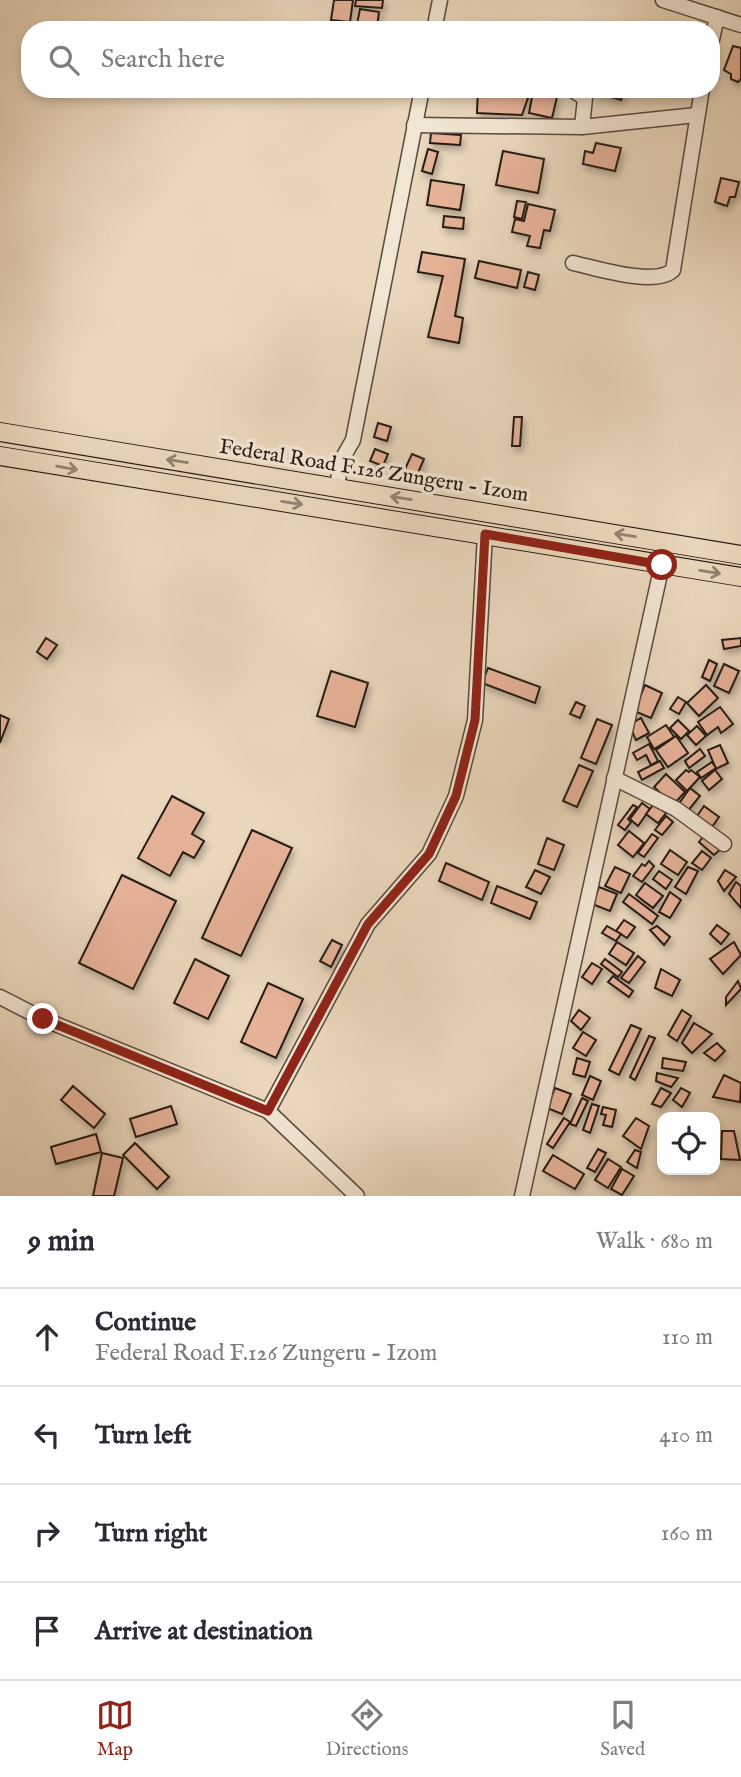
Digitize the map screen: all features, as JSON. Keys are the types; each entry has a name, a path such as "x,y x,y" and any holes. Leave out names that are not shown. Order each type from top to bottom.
{"main road":[{"name":"Federal Road F.126 Zungeru - Izom","path":"0,432 741,555"},
{"path":"124,478 127,452"},
{"path":"0,456 741,577"}],"street":[{"path":"436,21 440,0"},
{"path":"663,0 741,25"},
{"path":"716,21 717,17"},
{"path":"337,487 341,461 353,440 420,98"},
{"path":"582,127 585,98"},
{"path":"573,263 653,279 673,270 700,98"},
{"path":"414,125 582,127 696,115"},
{"path":"268,1111 368,924 429,854 456,796 475,720 485,534"},
{"path":"522,1196 662,565"},
{"path":"614,778 676,809 724,844"},
{"path":"0,997 43,1019 268,1111 356,1196"}],"building":[{"path":"334,0 353,0 350,21 331,20"},
{"path":"356,0 383,0 382,8 355,6"},
{"path":"360,9 379,12 378,21 358,21"},
{"path":"733,46 741,48 741,79 738,82 731,79 731,74 724,70"},
{"path":"478,98 528,98 522,115 477,113"},
{"path":"532,98 557,98 552,118 529,113"},
{"path":"431,133 461,135 460,145 430,143"},
{"path":"596,143 621,148 615,171 583,164 585,151 593,153"},
{"path":"428,149 438,152 432,174 422,171"},
{"path":"503,151 544,159 538,193 496,185"},
{"path":"721,178 739,182 735,197 730,197 727,206 715,202"},
{"path":"431,180 464,185 460,210 427,205"},
{"path":"517,201 526,202 522,219 514,217"},
{"path":"528,204 555,210 550,231 544,230 540,248 527,246 530,236 512,232 515,219 524,221"},
{"path":"444,216 464,218 463,229 443,227"},
{"path":"422,252 465,259 455,316 463,318 459,343 428,337 443,276 418,272"},
{"path":"479,261 521,270 517,288 475,278"},
{"path":"528,272 539,275 535,290 524,287"},
{"path":"514,417 522,417 520,446 512,446"},
{"path":"378,423 391,427 387,441 374,437"},
{"path":"375,449 388,454 383,466 370,461"},
{"path":"412,454 424,459 417,475 405,469"},
{"path":"46,638 57,645 47,659 37,652"},
{"path":"741,638 741,646 724,649 722,640"},
{"path":"709,660 717,664 710,681 702,677"},
{"path":"724,664 739,671 729,693 714,686"},
{"path":"488,668 540,687 535,703 482,683"},
{"path":"331,671 368,683 355,727 317,716"},
{"path":"645,685 662,693 651,718 634,711"},
{"path":"706,685 718,698 699,716 687,703"},
{"path":"678,697 686,702 679,714 670,709"},
{"path":"576,702 585,706 580,718 570,714"},
{"path":"720,707 733,724 721,733 718,727 707,735 698,722"},
{"path":"0,715 9,719 0,743"},
{"path":"641,718 649,733 636,740 629,725"},
{"path":"597,719 612,725 596,764 581,758"},
{"path":"678,720 689,731 681,739 670,728"},
{"path":"666,725 674,737 654,749 647,737"},
{"path":"697,726 706,736 696,745 687,735"},
{"path":"676,736 688,753 668,767 656,750"},
{"path":"649,744 658,761 651,765 646,755 637,760 633,753"},
{"path":"720,745 728,763 716,769 708,750"},
{"path":"700,749 705,756 689,768 685,761"},
{"path":"660,761 664,768 642,780 638,772"},
{"path":"712,762 716,768 701,778 697,772"},
{"path":"579,765 593,771 577,807 563,801"},
{"path":"686,770 691,770 700,777 687,791 676,780"},
{"path":"715,770 722,779 709,790 702,781"},
{"path":"666,774 685,792 673,805 654,787"},
{"path":"690,788 700,796 687,812 678,805"},
{"path":"172,796 204,813 192,834 204,841 194,858 183,852 170,876 138,858"},
{"path":"642,803 650,809 638,826 630,819"},
{"path":"654,804 666,813 658,823 646,814"},
{"path":"633,805 637,807 628,819 631,822 625,830 618,825"},
{"path":"704,806 719,817 712,827 697,816"},
{"path":"666,816 673,822 662,835 655,830"},
{"path":"252,830 292,848 241,956 202,938"},
{"path":"629,831 644,843 633,857 618,845"},
{"path":"652,834 658,838 644,857 638,853"},
{"path":"705,834 722,848 714,855 699,842"},
{"path":"547,838 564,845 554,870 538,864"},
{"path":"670,850 687,862 678,875 661,864"},
{"path":"702,851 711,858 702,870 692,863"},
{"path":"649,861 654,866 642,882 633,876 642,864 645,866"},
{"path":"446,863 489,882 482,900 439,881"},
{"path":"615,867 630,874 621,893 605,886"},
{"path":"688,867 698,871 686,894 675,887"},
{"path":"535,870 550,877 541,894 526,887"},
{"path":"725,870 736,877 724,891 718,881"},
{"path":"659,871 672,880 666,889 653,879"},
{"path":"122,875 176,901 133,989 79,963"},
{"path":"736,882 741,886 741,908 729,894"},
{"path":"645,883 663,896 653,908 636,895"},
{"path":"497,886 537,902 530,919 491,903"},
{"path":"599,887 617,894 610,911 592,904"},
{"path":"670,892 681,900 670,918 659,912"},
{"path":"629,894 658,916 652,924 623,902"},
{"path":"624,920 635,927 627,938 616,931"},
{"path":"717,925 729,934 721,944 710,934"},
{"path":"607,926 621,934 616,941 602,933"},
{"path":"657,926 670,937 664,945 650,930"},
{"path":"332,940 342,945 331,967 320,961"},
{"path":"617,942 634,953 626,965 609,954"},
{"path":"734,942 741,955 723,974 710,959"},
{"path":"638,956 645,962 629,983 621,978"},
{"path":"195,959 229,976 208,1019 174,1003"},
{"path":"605,959 622,972 618,977 601,964"},
{"path":"592,963 602,969 592,984 582,977"},
{"path":"661,969 680,980 672,996 655,988"},
{"path":"613,976 633,991 629,997 608,982"},
{"path":"738,981 741,989 726,1005 726,997"},
{"path":"268,983 303,999 276,1058 241,1042"},
{"path":"579,1010 590,1018 581,1030 571,1021"},
{"path":"682,1010 691,1016 677,1041 668,1035"},
{"path":"694,1023 712,1034 692,1053 682,1043"},
{"path":"631,1025 641,1029 619,1075 609,1070"},
{"path":"583,1032 596,1040 586,1056 573,1048"},
{"path":"649,1036 655,1038 635,1080 630,1077"},
{"path":"717,1043 725,1051 715,1061 704,1053"},
{"path":"577,1058 590,1062 585,1077 573,1074"},
{"path":"663,1058 686,1062 683,1071 662,1068"},
{"path":"657,1073 678,1078 671,1087 656,1081"},
{"path":"724,1075 741,1083 740,1102 713,1097"},
{"path":"590,1076 601,1081 593,1100 582,1095"},
{"path":"73,1086 105,1114 94,1128 61,1100"},
{"path":"555,1088 571,1094 562,1114 547,1108"},
{"path":"661,1088 671,1093 661,1107 652,1104"},
{"path":"681,1088 690,1093 682,1107 673,1100"},
{"path":"582,1098 588,1101 576,1126 570,1124"},
{"path":"592,1104 599,1106 590,1133 583,1130"},
{"path":"171,1106 177,1124 136,1137 130,1119"},
{"path":"603,1107 616,1110 612,1127 603,1125 606,1115 601,1114"},
{"path":"564,1118 570,1122 553,1148 547,1144"},
{"path":"636,1118 649,1126 641,1149 623,1136"},
{"path":"722,1131 734,1131 740,1160 721,1159"},
{"path":"96,1134 101,1152 56,1164 51,1147"},
{"path":"135,1143 169,1177 157,1189 123,1155"},
{"path":"598,1149 606,1153 595,1172 587,1168"},
{"path":"635,1150 641,1152 637,1168 627,1162"},
{"path":"102,1153 123,1158 114,1196 93,1196"},
{"path":"553,1155 584,1174 575,1189 543,1171"},
{"path":"608,1159 621,1167 608,1188 595,1180"},
{"path":"622,1169 634,1176 622,1195 611,1189"}],"route":[{"path":"43,1019 268,1111 368,924 429,854 456,796 475,720 485,534 662,565"}]}
